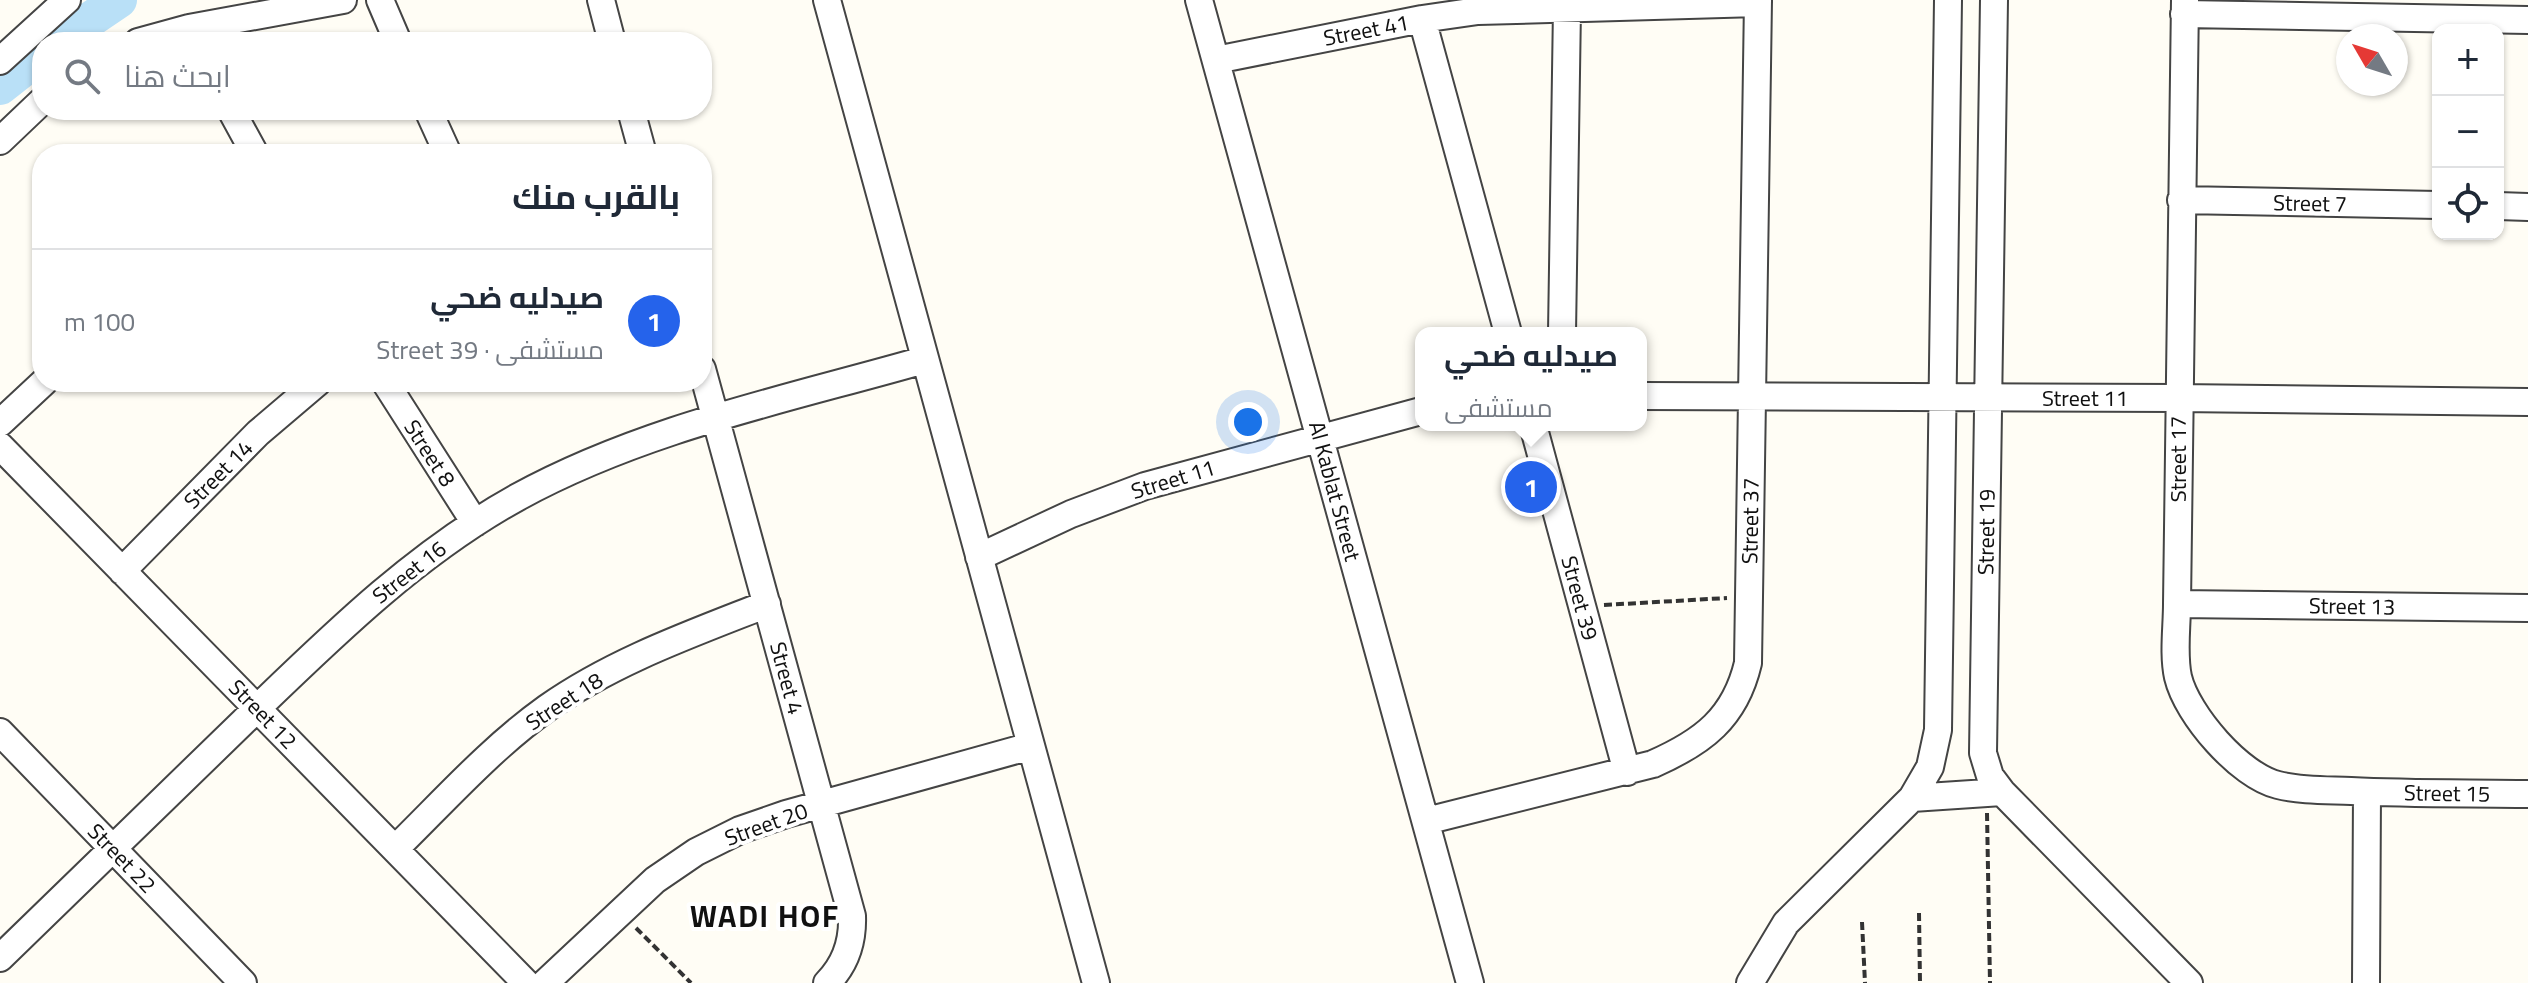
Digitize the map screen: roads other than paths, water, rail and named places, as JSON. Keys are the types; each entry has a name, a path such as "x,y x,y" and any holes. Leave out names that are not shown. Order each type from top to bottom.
{"street":[{"path":"0,61 67,0"},
{"path":"205,32 343,0"},
{"path":"380,0 394,32"},
{"path":"601,0 609,32"},
{"path":"827,0 1096,983"},
{"name":"Al Kablat Street","path":"1199,0 1470,983"},
{"name":"Street 19","path":"1750,983 1786,923 1912,798 1930,767 1938,730 1948,0"},
{"name":"Street 19","path":"1994,0 1983,753 1994,792 2189,983"},
{"name":"Street 41","path":"1216,60 1422,19 1478,11 1758,1"},
{"name":"Street 37","path":"1426,821 1627,772 1670,756 1700,738 1724,717 1743,684 1748,663 1758,1"},
{"path":"2184,7 2528,20"},
{"name":"Street 17","path":"2184,7 2178,398 2178,675 2184,696 2208,730 2253,775 2276,785 2302,789 2367,792"},
{"path":"1562,327 1567,8"},
{"path":"1422,19 1506,327"},
{"path":"0,141 32,111"},
{"path":"236,120 250,144"},
{"path":"433,120 443,144"},
{"path":"634,120 640,144"},
{"name":"Street 7","path":"2181,200 2432,205"},
{"path":"2504,206 2528,207"},
{"name":"Street 16","path":"0,958 392,583 475,523 519,497 611,453 716,419 924,360"},
{"path":"0,423 33,392"},
{"name":"Street 14","path":"122,571 238,453 307,392"},
{"name":"Street 8","path":"391,392 475,523"},
{"name":"Street 4","path":"708,392 848,901 852,931 844,960 827,983"},
{"name":"Street 11","path":"1647,396 2528,402"},
{"name":"Street 11","path":"979,557 1071,514 1145,486 1415,413"},
{"name":"Street 39","path":"1535,431 1627,772"},
{"name":"Street 12","path":"0,446 526,983"},
{"name":"Street 18","path":"395,849 509,738 557,702 630,660 767,604"},
{"name":"Street 13","path":"2177,604 2528,608"},
{"name":"Street 22","path":"0,732 243,983"},
{"name":"Street 20","path":"545,983 655,880 696,852 740,830 1031,746"},
{"path":"1912,798 1994,792"},
{"path":"2366,983 2367,792"},
{"name":"Street 15","path":"2367,792 2528,794"}],"waterway":[{"path":"72,32 119,0"},
{"path":"0,87 32,62"}],"place":[{"name":"صيدليه ضحي","path":"1531,487"}],"district":[{"name":"WADI HOF","path":"765,916"}]}
